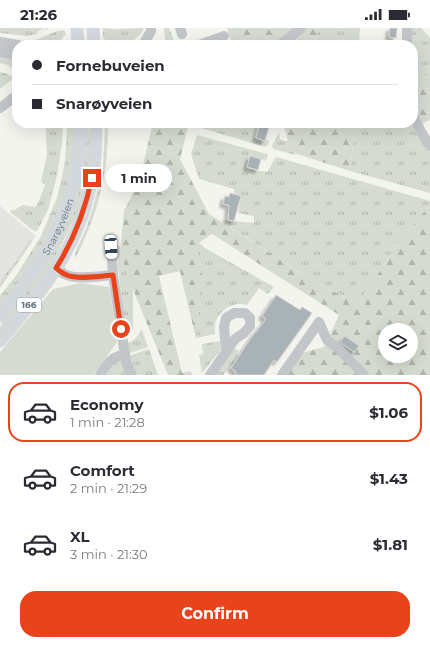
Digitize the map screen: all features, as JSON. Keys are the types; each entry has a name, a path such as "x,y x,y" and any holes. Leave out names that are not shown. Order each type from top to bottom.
{"main road":[{"path":"77,28 78,40"},
{"path":"94,28 94,40"},
{"name":"Snarøyveien","path":"0,316 35,270 56,235 62,221 76,175 80,128"},
{"name":"Snarøyveien","path":"0,341 56,268 72,240 81,218 92,178 95,160 96,128"}],"street":[{"path":"146,40 151,28"},
{"path":"286,40 301,28"},
{"path":"407,28 408,40"},
{"path":"213,40 224,36"},
{"path":"0,42 12,44"},
{"path":"0,52 12,53"},
{"path":"0,108 12,99"},
{"path":"418,126 430,146"},
{"path":"111,247 113,275 126,362 132,375"},
{"path":"56,268 66,275 73,277 113,275"},
{"path":"282,375 319,322 327,340 338,348 364,375"},
{"path":"210,375 226,352"},
{"path":"100,375 113,358 116,356 125,355"}],"shaded area":[{"path":"0,206 36,236 0,281"}],"green space":[{"path":"0,28 44,28 37,32 37,34 46,28 49,28 38,34 27,36 0,33"},
{"path":"103,28 144,28 141,34 133,40 105,40 103,38"},
{"path":"164,28 169,28 174,40 165,40"},
{"path":"227,28 318,28 315,37 316,40 231,40"},
{"path":"318,28 360,28 359,40 316,40 315,37"},
{"path":"410,28 421,28 430,38 430,60 419,94 418,110 418,40 410,40"},
{"path":"64,30 66,34 61,40 35,40 39,39"},
{"path":"0,37 16,40 0,40"},
{"path":"0,55 12,56 12,68 0,63"},
{"path":"430,59 430,120 419,125 419,94"},
{"path":"0,72 12,76 12,79 0,89"},
{"path":"45,128 63,128 57,176 48,210 37,231 34,231 10,212 11,210 15,210 22,205 35,207 38,203 45,185 41,181 47,155"},
{"path":"67,128 75,128 75,144 66,196 42,249 0,308 0,296 17,274 41,236 57,198 65,162"},
{"path":"84,128 89,128 91,147 90,162 78,211 51,266 0,334 0,327 8,312 60,238"},
{"path":"105,128 108,128 107,153 100,196 91,224 82,246 75,258 75,253 87,226 94,204 103,169"},
{"path":"152,128 188,128 180,159 209,214 313,281 358,304 395,248 430,204 430,375 282,375 297,354 324,347 339,315 212,234 197,244 203,281 196,338 180,271 159,276 182,373 190,371 193,375 168,375 129,280 120,252 124,211 139,181"},
{"path":"201,128 257,128 254,137 265,141 268,139 269,141 268,145 265,147"},
{"path":"284,128 355,128 350,171 294,153 288,141"},
{"path":"355,128 416,128 430,150 430,193 350,171"},
{"path":"279,132 280,139 288,141 295,155 273,149 272,146"},
{"path":"197,135 267,154 268,156 265,161 250,156 247,169 267,172 276,157 430,201 430,204 395,248 358,304 313,281 222,222 222,220 254,223 254,216 238,213 241,196 234,193 234,189 199,179 191,154"},
{"path":"177,225 205,248 274,287 268,294 259,288 247,305 237,304 228,307 221,313 215,322 215,334 196,338 180,271"},
{"path":"31,238 32,242 0,288 0,281"},
{"path":"116,246 120,246 120,252 133,291 133,329 129,333 125,334"},
{"path":"81,283 109,287 118,341 93,375 0,375 0,352 53,289"},
{"path":"141,330 148,347 130,353 128,352 128,343 139,335"},
{"path":"220,341 220,351 202,373 199,355 203,354 202,344"},
{"path":"234,348 239,351 233,364 223,375 215,375"},
{"path":"149,349 158,375 138,375 133,370 129,356"},
{"path":"121,360 128,375 103,375 114,361"}],"building":[{"path":"390,28 397,28 396,38 389,37"},
{"path":"259,128 269,128 265,141 256,138"},
{"path":"250,156 261,159 258,170 247,167"},
{"path":"230,193 241,196 234,221 228,220 229,205 223,204 225,196 229,197"},
{"path":"276,295 300,310 302,307 312,313 277,362 274,360 264,375 235,375 236,372 231,368 255,332 266,319 262,316"},
{"path":"345,336 359,346 354,352 340,342"}],"route":[{"path":"92,178 81,218 72,240 56,268 66,275 73,277 113,275 121,329"}]}
